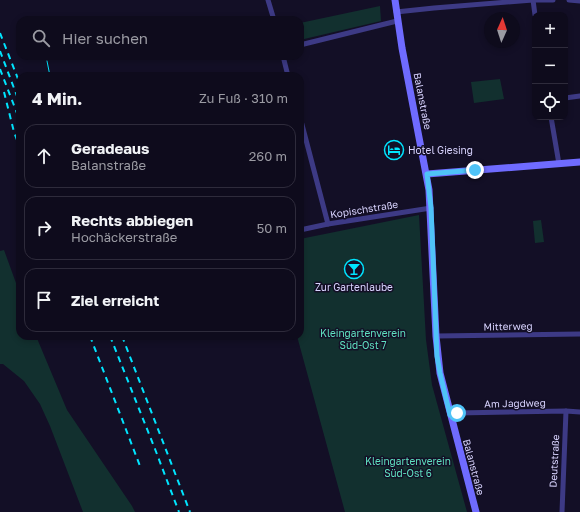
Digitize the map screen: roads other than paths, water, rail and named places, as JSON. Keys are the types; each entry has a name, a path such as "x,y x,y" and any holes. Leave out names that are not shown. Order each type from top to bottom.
{"street":[{"path":"268,0 273,16"},
{"name":"Balanstraße","path":"395,0 397,21 427,174 431,208 436,336 440,373 476,512"},
{"path":"533,0 535,12"},
{"path":"396,12 533,0 553,0"},
{"path":"569,0 580,1"},
{"path":"304,44 397,21"},
{"path":"284,60 287,72"},
{"path":"568,98 580,96"},
{"path":"552,120 559,164"},
{"path":"304,132 328,224"},
{"path":"427,174 580,162"},
{"name":"Kopischstraße","path":"304,229 431,208"},
{"name":"Mitterweg","path":"436,336 580,334"},
{"name":"Deutstraße","path":"562,512 566,411"},
{"name":"Am Jagdweg","path":"450,415 457,413 580,412"}],"tram line":[{"path":"47,61 49,72"}],"railway":[{"path":"0,33 16,74"},
{"path":"0,51 16,93"},
{"path":"0,69 16,111"},
{"path":"4,92 16,137"},
{"path":"92,340 140,466"},
{"path":"112,340 179,512"},
{"path":"124,340 190,512"}],"place":[{"name":"Hotel Giesing","path":"394,150"},
{"name":"Zur Gartenlaube","path":"354,269"}],"park label":[{"name":"Kleingartenverein Süd-Ost 7","path":"363,338"},
{"name":"Kleingartenverein Süd-Ost 6","path":"408,466"}]}
